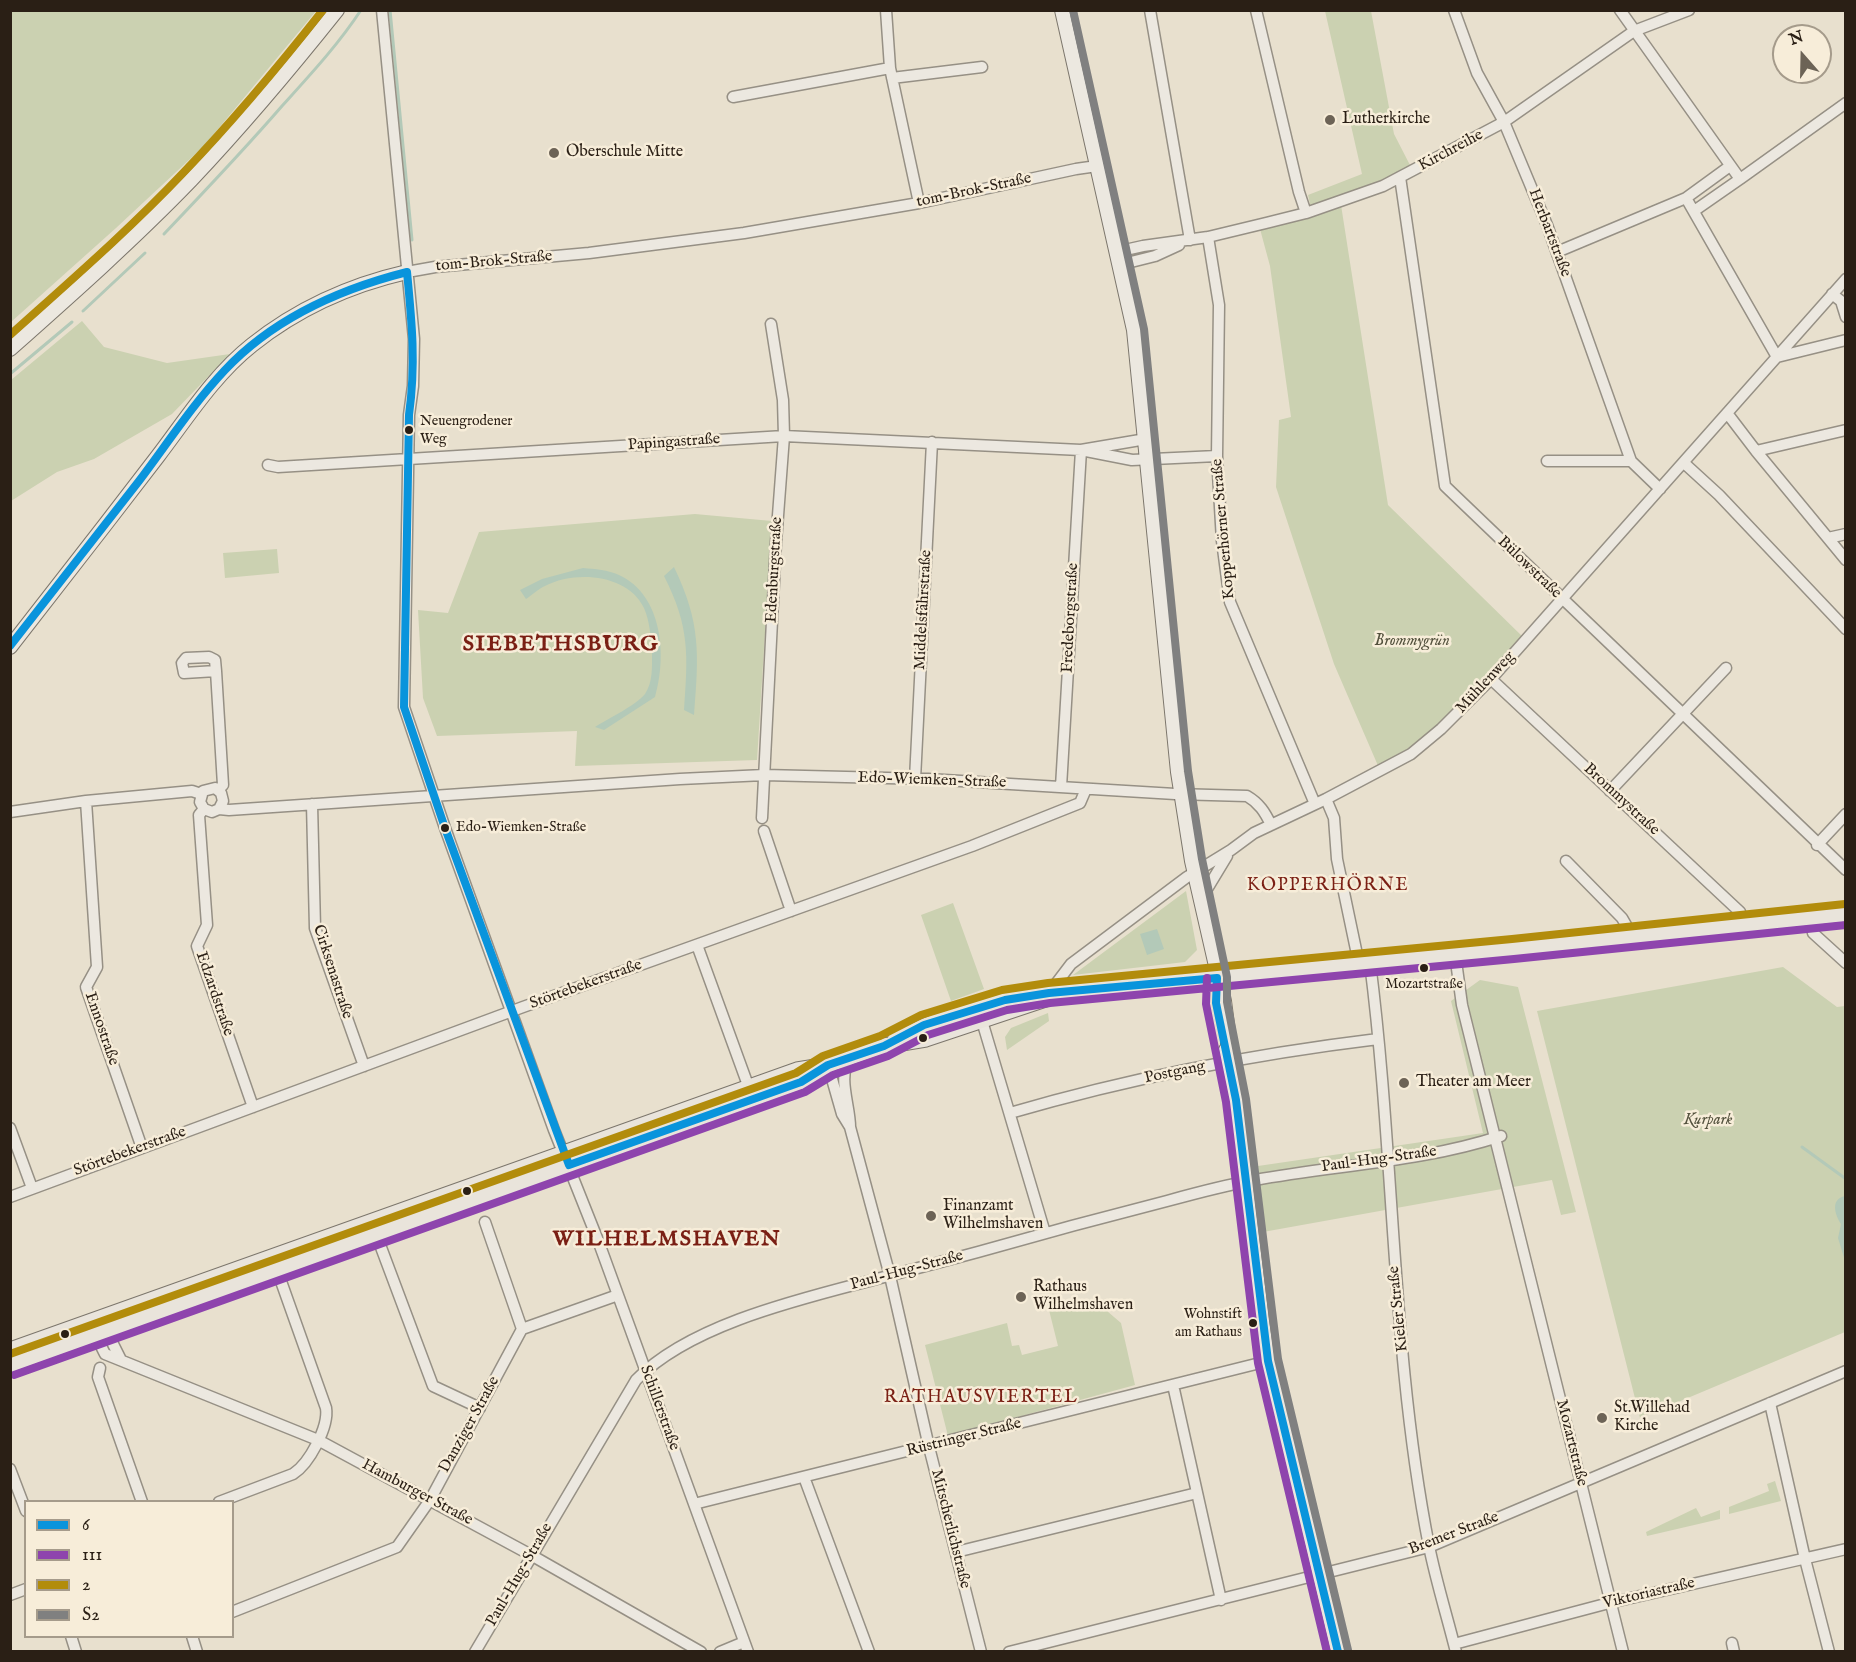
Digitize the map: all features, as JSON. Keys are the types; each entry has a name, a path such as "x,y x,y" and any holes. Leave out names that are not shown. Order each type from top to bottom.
{"main road":[{"path":"10,349 126,244 190,180 284,77 337,10"},
{"path":"1062,10 1134,330 1181,794 1194,872 1217,978 1216,1003 1220,1032 1229,1059 1268,1361 1338,1652"},
{"name":"tom-Brok-Straße","path":"10,647 189,415 235,361 272,330 317,303 361,284 406,272"},
{"path":"884,1046 926,1039 982,1021 998,1009 1049,993 1627,938 1845,914"},
{"path":"10,1350 277,1270 376,1234 797,1070 828,1065 884,1046 924,1025 963,1012 998,1009 1067,992"},
{"path":"10,1365 95,1334 113,1320 566,1160 801,1082 828,1065"}],"street":[{"path":"382,10 406,272"},
{"path":"886,10 891,73 919,203"},
{"path":"1150,10 1190,240"},
{"path":"1256,10 1306,213"},
{"name":"Herbartstraße","path":"1454,10 1477,73 1503,122 1547,225 1631,461 1660,489"},
{"path":"1620,10 1740,179"},
{"name":"Kirchreihe","path":"1117,259 1306,213 1383,186 1503,122 1634,31 1689,10"},
{"path":"733,97 891,73 982,66"},
{"path":"1694,211 1845,103"},
{"name":"tom-Brok-Straße","path":"406,272 435,267 633,248 744,232 919,203 1097,166"},
{"path":"1557,252 1686,198 1730,166"},
{"name":"Bülowstraße","path":"1400,177 1444,486 1842,868 1845,878"},
{"path":"1686,198 1778,357 1845,340"},
{"name":"Kopperhörner Straße","path":"1208,237 1219,305 1217,456 1222,541 1230,602 1321,801 1334,818 1337,860 1364,964"},
{"name":"Schillerstraße","path":"406,272 414,339 408,460 404,707 512,1012 646,1370 746,1647"},
{"name":"Mühlenweg","path":"1049,993 1071,964 1194,872 1254,833 1411,754 1466,705 1684,463 1845,279"},
{"path":"1833,294 1841,301 1845,317"},
{"name":"Edenburgstraße","path":"762,818 776,542 784,436 783,400 771,324"},
{"path":"1727,413 1845,560"},
{"path":"1756,451 1845,430"},
{"name":"Papingastraße","path":"268,465 278,467 408,460 784,436 1081,450 1132,460 1217,456"},
{"name":"Papingastraße","path":"1081,450 1146,439"},
{"name":"Middelsfährstraße","path":"915,779 932,442"},
{"name":"Fredeborgstraße","path":"1060,787 1081,450"},
{"path":"1547,461 1631,461"},
{"path":"1684,463 1725,501 1845,629"},
{"path":"1828,538 1845,534"},
{"path":"1610,791 1683,716 1725,668"},
{"path":"204,809 200,802 201,794 207,789 218,790 224,785 216,671"},
{"name":"Brommystraße","path":"1491,679 1740,912 1742,926"},
{"name":"Edo-Wiemken-Straße","path":"204,809 212,812 219,808 229,810 764,775 915,779 1247,796 1262,808 1271,825"},
{"name":"Störtebekerstraße","path":"10,1197 972,846 1080,803 1086,789"},
{"path":"218,790 223,797 219,808"},
{"path":"10,812 86,801 192,791 201,794"},
{"name":"Ennostraße","path":"86,801 97,967 86,987 142,1148"},
{"name":"Cirksenastraße","path":"312,804 315,928 364,1066"},
{"name":"Edzardstraße","path":"204,809 199,815 207,925 197,946 253,1107"},
{"path":"1817,845 1845,814"},
{"path":"764,831 791,911"},
{"path":"1201,899 1231,850"},
{"path":"1566,861 1622,918 1626,925 1627,938"},
{"path":"1810,919 1813,933 1845,963"},
{"path":"697,945 749,1088"},
{"name":"Mozartstraße","path":"1455,954 1462,1005 1498,1137 1609,1603 1623,1652"},
{"name":"Kieler Straße","path":"1364,964 1378,1039 1411,1431 1429,1547 1455,1648"},
{"path":"988,1043 998,1009"},
{"path":"963,1012 978,1017 982,1021 1045,1233"},
{"name":"Postgang","path":"1010,1113 1054,1100 1229,1059 1378,1039"},
{"name":"Mitscherlichstraße","path":"850,1058 844,1072 850,1127 890,1276 929,1447 981,1652"},
{"name":"Mitscherlichstraße","path":"828,1065 842,1114 850,1127"},
{"path":"10,1128 32,1188"},
{"name":"Paul-Hug-Straße","path":"475,1652 636,1380 646,1370 694,1340 742,1318 817,1295 1246,1181 1389,1161 1473,1145 1498,1137"},
{"path":"485,1222 522,1329 618,1295"},
{"path":"376,1234 434,1386 480,1408"},
{"path":"224,1500 301,1469 325,1424 326,1408 277,1270"},
{"path":"113,1320 112,1342 121,1360"},
{"name":"Danziger Straße","path":"234,1611 397,1547 429,1500 522,1329"},
{"name":"Hamburger Straße","path":"95,1334 105,1354 318,1440 531,1555 700,1652"},
{"name":"Rüstringer Straße","path":"694,1504 1268,1361"},
{"path":"100,1368 98,1377 141,1500"},
{"name":"Bremer Straße","path":"1010,1652 1429,1547 1845,1371"},
{"path":"1173,1385 1221,1600"},
{"path":"1770,1403 1805,1559 1829,1652"},
{"path":"10,1469 24,1506"},
{"path":"804,1478 869,1652"},
{"path":"956,1552 1197,1493"},
{"name":"Viktoriastraße","path":"1455,1648 1609,1603 1845,1549"},
{"path":"720,1652 746,1647"}],"green space":[{"path":"11,10 316,11 204,146 11,322"},
{"path":"1325,11 1371,11 1394,134 1412,169 1381,183 1311,208 1308,195 1362,174"},
{"name":"Brommygrün","path":"1341,205 1388,505 1524,638 1466,703 1410,752 1379,768 1334,664 1276,487 1279,420 1291,417 1270,266 1260,229"},
{"path":"82,321 104,347 167,363 230,354 172,414 94,459 57,472 11,501 11,380"},
{"path":"695,514 772,521 757,760 575,766 577,731 437,736 423,698 418,610 448,613 479,532"},
{"path":"277,549 279,573 225,578 223,553"},
{"path":"1186,891 1197,950 1185,962 1073,975"},
{"path":"953,903 984,989 951,1001 921,915"},
{"name":"Kurpark","path":"1783,967 1837,1007 1845,1006 1845,1332 1640,1418 1537,1011"},
{"path":"1480,980 1518,987 1576,1212 1561,1215 1552,1180 1263,1232 1258,1166 1483,1133 1451,1001"},
{"path":"1048,1013 1049,1021 1007,1050 1005,1037 1011,1028"},
{"path":"1093,1299 1121,1323 1135,1385 948,1436 925,1345 1007,1323 1012,1346 1019,1345 1022,1355 1058,1346 1049,1310"},
{"path":"1775,1481 1781,1501 1729,1514 1729,1507 1769,1491 1767,1484"},
{"path":"1696,1508 1701,1517 1720,1510 1720,1519 1647,1536 1646,1532"}],"shaded area":[{"path":"674,567 694,622 697,674 694,715 684,710 686,657 683,626 664,576"},
{"path":"583,568 615,573 634,584 645,597 658,628 661,664 655,697 604,730 595,727 635,703 645,694 651,679 652,647 644,608 626,588 600,578 585,577 557,581 542,587 526,599 520,590 542,579"},
{"path":"1157,929 1164,949 1147,955 1140,934"},
{"path":"1846,1196 1845,1261 1838,1238 1841,1224 1835,1208 1837,1200"}],"waterway":[{"path":"164,234 239,155 313,71 361,10"},
{"path":"390,10 412,240"},
{"path":"83,311 145,253"},
{"path":"10,374 72,322"},
{"path":"1802,1147 1846,1179"}],"transit line":[{"name":"2","path":"10,335 120,235 183,173 255,93 323,10"},
{"name":"S2","path":"1073,10 1144,329 1188,771 1202,859 1227,977 1227,1002 1246,1099 1278,1359 1348,1650"},
{"name":"6","path":"407,272 413,361 409,415 404,707 445,828 569,1165"},
{"name":"6","path":"10,646 139,481 202,396 244,352 265,335 309,308 357,287 407,272"},
{"name":"2","path":"10,1354 796,1073 823,1056 880,1036 921,1015 1002,990 1048,983 1512,939 1845,904"},
{"name":"111","path":"14,1375 805,1092 833,1075 888,1056 928,1035 1007,1010 1050,1003 1846,925"},
{"name":"111","path":"1207,978 1206,1004 1226,1102 1258,1363 1327,1652"},
{"name":"6","path":"1217,978 1216,1003 1236,1100 1268,1361 1338,1652"},
{"name":"6","path":"569,1165 801,1082 828,1065 884,1046 924,1025 1005,1000 1049,993 1217,978"}],"place":[{"name":"Lutherkirche","path":"1330,120"},
{"name":"Oberschule Mitte","path":"554,153"},
{"name":"Neuengrodener Weg","path":"409,430"},
{"name":"Edo-Wiemken-Straße","path":"445,828"},
{"name":"Mozartstraße","path":"1424,968"},
{"name":"Theater am Meer","path":"1404,1083"},
{"name":"Finanzamt Wilhelmshaven","path":"931,1216"},
{"name":"Rathaus Wilhelmshaven","path":"1021,1297"},
{"name":"Wohnstift am Rathaus","path":"1253,1323"},
{"name":"St.Willehad Kirche","path":"1602,1418"}],"district":[{"name":"SIEBETHSBURG","path":"561,645"},
{"name":"KOPPERHÖRNE","path":"1328,886"},
{"name":"WILHELMSHAVEN","path":"667,1240"},
{"name":"RATHAUSVIERTEL","path":"981,1398"}]}
